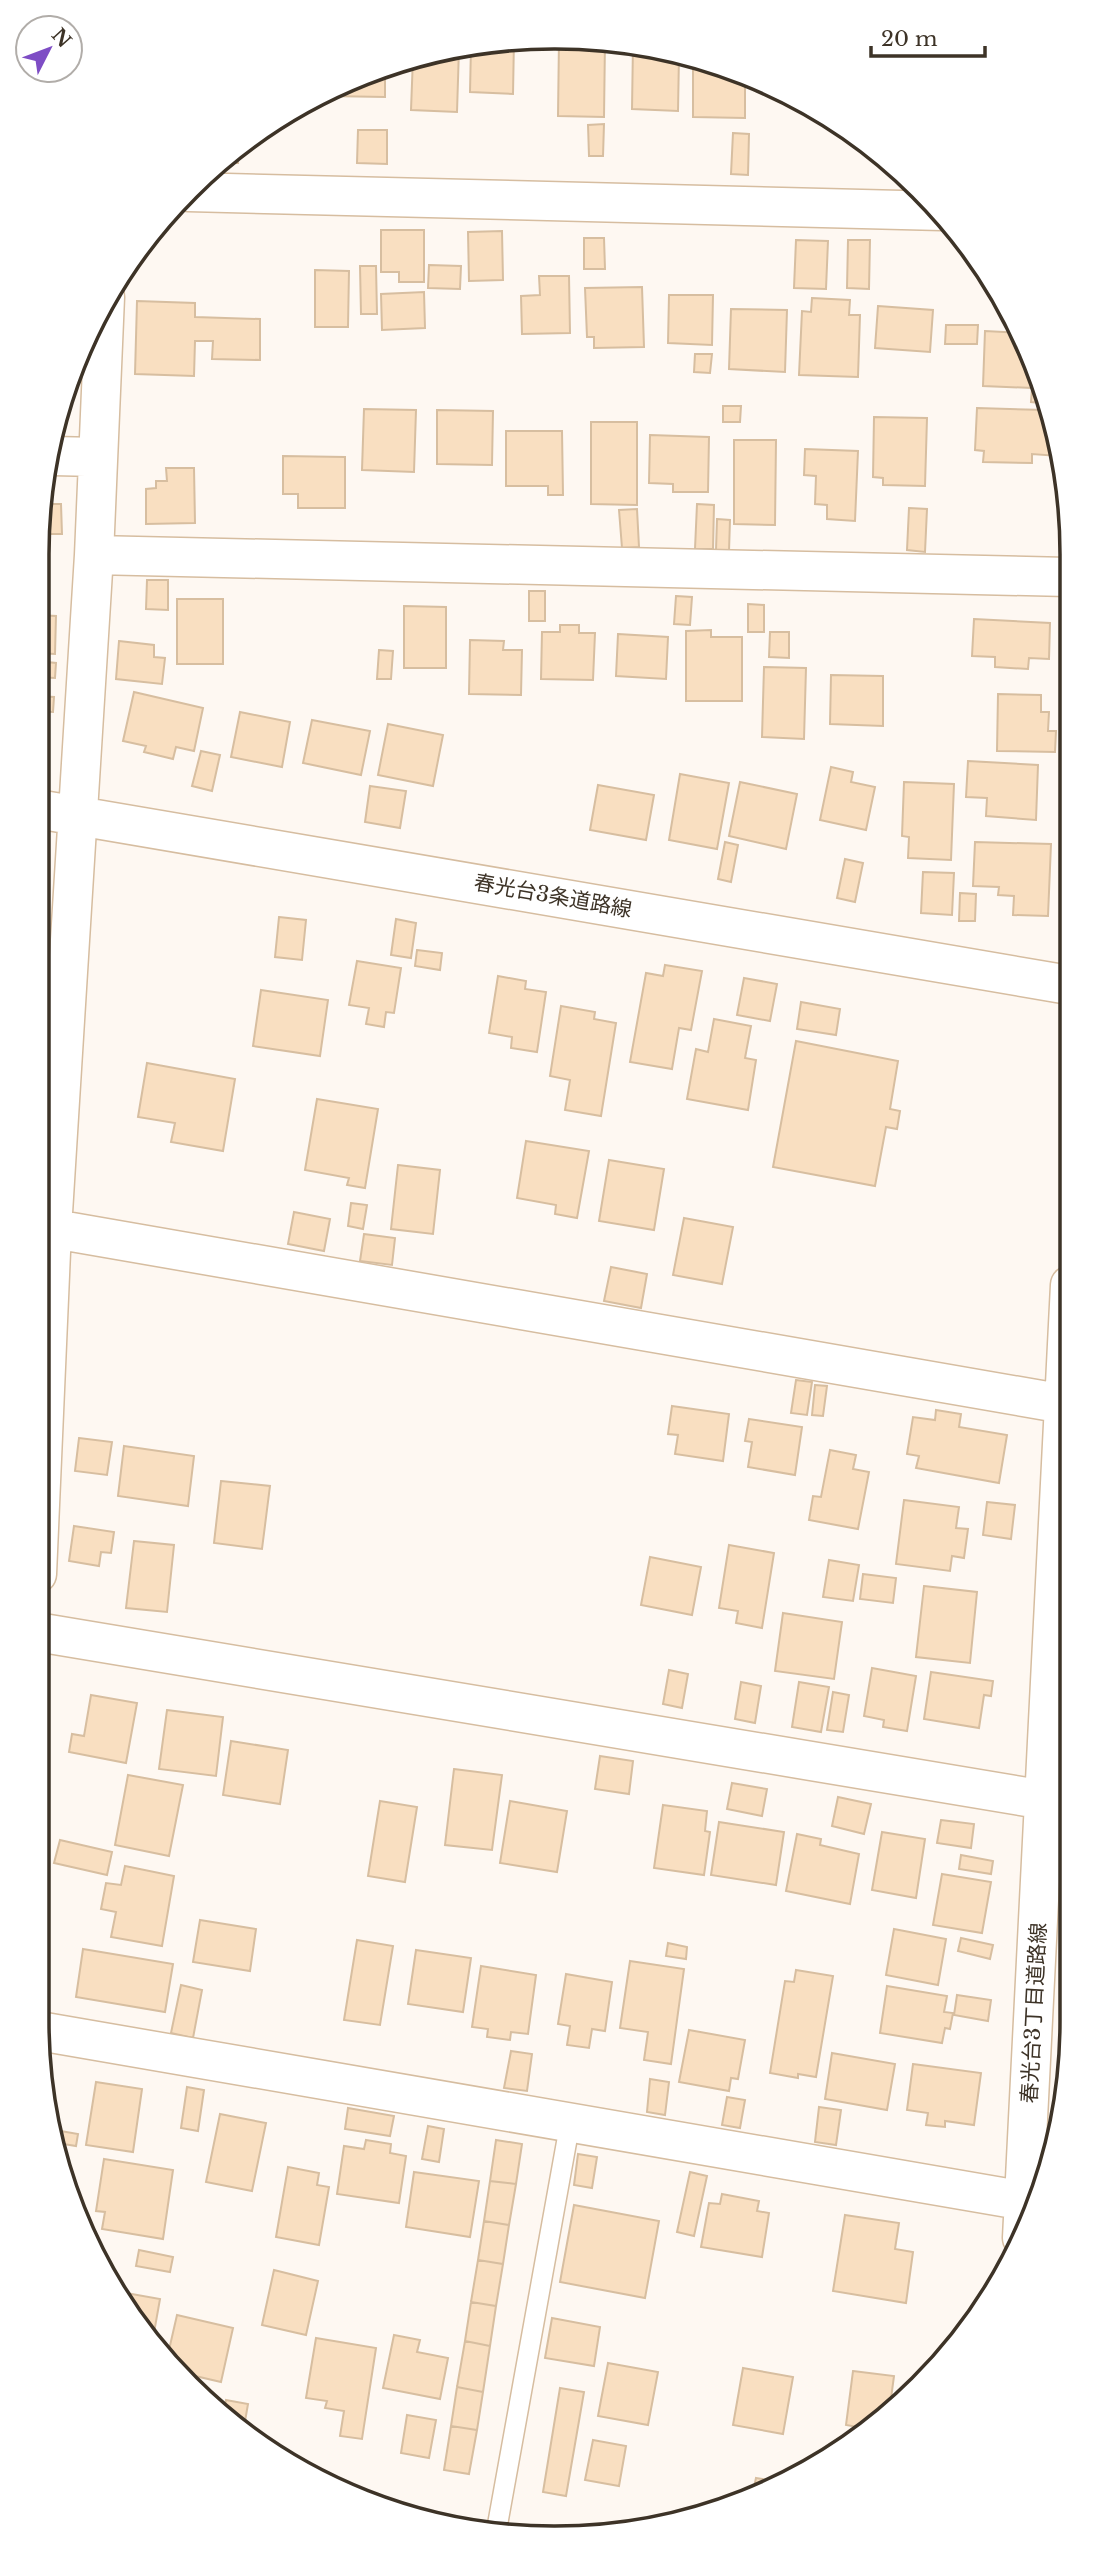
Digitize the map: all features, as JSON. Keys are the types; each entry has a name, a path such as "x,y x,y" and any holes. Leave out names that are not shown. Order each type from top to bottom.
{"street":[{"path":"202,192 926,212"},
{"path":"49,1180 79,816 104,325"},
{"path":"59,456 97,457"},
{"path":"94,555 1060,577"},
{"name":"春光台3条道路線","path":"49,810 1060,983"},
{"path":"49,1229 1060,1403"},
{"name":"春光台3丁目道路線","path":"1028,2198 1060,1530"},
{"path":"49,1634 1045,1800"},
{"path":"49,2033 570,2123 1022,2213"}],"lane":[{"path":"498,2523 570,2123"}],"building":[{"path":"559,49 605,52 604,117 558,116"},
{"path":"514,51 513,94 470,92 471,56"},
{"path":"633,55 679,65 678,111 632,109"},
{"path":"459,59 457,112 411,110 413,70"},
{"path":"693,68 745,86 745,118 693,117"},
{"path":"385,78 385,97 341,96"},
{"path":"604,124 603,156 589,156 588,125"},
{"path":"358,130 387,130 387,164 357,163"},
{"path":"733,133 749,134 748,175 731,174"},
{"path":"381,230 424,230 424,282 399,282 399,272 381,272"},
{"path":"502,231 503,280 469,281 468,232"},
{"path":"584,238 604,238 605,269 584,269"},
{"path":"796,240 828,241 826,289 794,288"},
{"path":"848,240 870,240 869,289 847,288"},
{"path":"429,265 461,266 460,289 428,288"},
{"path":"360,266 376,266 377,314 361,314"},
{"path":"315,270 349,271 348,327 315,327"},
{"path":"539,276 569,276 570,333 522,334 521,296 540,295"},
{"path":"642,287 644,347 594,348 594,337 587,337 585,288"},
{"path":"424,292 425,328 382,330 381,294"},
{"path":"669,295 713,295 712,345 668,343"},
{"path":"812,298 850,300 849,315 860,315 858,377 799,375 802,311 811,312"},
{"path":"137,301 195,303 195,317 260,319 260,360 212,359 213,341 195,341 194,376 135,374"},
{"path":"878,306 933,310 930,352 875,348"},
{"path":"731,309 787,310 785,372 729,369"},
{"path":"946,325 978,325 977,344 945,344"},
{"path":"985,331 1009,332 1032,388 983,386"},
{"path":"695,354 712,354 710,373 694,372"},
{"path":"1032,389 1036,402 1031,402"},
{"path":"723,406 741,406 740,422 723,422"},
{"path":"977,408 1039,410 1050,455 1032,454 1032,463 983,462 984,451 975,450"},
{"path":"364,409 416,410 414,472 362,470"},
{"path":"437,410 493,411 492,465 437,464"},
{"path":"874,417 927,418 925,486 883,485 883,478 873,477"},
{"path":"591,422 637,422 637,505 591,504"},
{"path":"506,431 562,431 563,495 548,495 548,486 506,486"},
{"path":"650,435 709,437 708,492 673,492 673,484 649,483"},
{"path":"734,440 776,440 775,525 734,524"},
{"path":"805,449 858,451 855,521 827,519 827,505 815,504 816,476 804,475"},
{"path":"283,456 345,457 345,508 298,508 298,494 283,494"},
{"path":"166,468 194,468 195,523 146,524 146,489 156,488 156,481 167,481"},
{"path":"52,504 61,504 62,534 50,534"},
{"path":"697,504 714,505 713,549 695,549"},
{"path":"909,508 927,509 925,552 907,550"},
{"path":"637,509 639,547 622,548 619,510"},
{"path":"717,519 730,520 729,551 716,550"},
{"path":"147,580 168,580 168,610 146,609"},
{"path":"529,591 545,591 545,621 529,621"},
{"path":"676,596 692,597 690,625 674,624"},
{"path":"177,599 223,599 223,664 177,664"},
{"path":"748,604 764,605 764,632 748,632"},
{"path":"404,606 446,607 446,668 404,668"},
{"path":"49,616 56,616 55,654 49,654"},
{"path":"974,619 1050,623 1049,659 1029,658 1028,669 995,667 995,657 972,656"},
{"path":"560,625 579,625 579,633 595,633 593,680 541,679 542,632 560,632"},
{"path":"711,630 711,637 742,637 742,701 686,701 686,631"},
{"path":"770,632 789,632 789,658 769,657"},
{"path":"618,634 668,637 666,679 616,676"},
{"path":"470,640 504,641 503,650 522,650 521,695 469,694"},
{"path":"119,641 154,645 154,657 165,658 162,684 116,679"},
{"path":"379,650 393,651 391,679 377,679"},
{"path":"49,662 56,663 55,678 49,678"},
{"path":"764,667 806,668 804,739 762,737"},
{"path":"831,675 883,676 883,726 830,724"},
{"path":"134,692 203,708 194,751 176,747 173,759 144,752 146,746 123,741"},
{"path":"998,694 1041,695 1041,712 1049,712 1048,731 1056,731 1055,752 997,751"},
{"path":"49,697 54,697 53,712 49,712"},
{"path":"240,712 290,722 282,767 231,757"},
{"path":"312,720 370,731 361,775 303,763"},
{"path":"388,724 443,735 433,786 378,775"},
{"path":"201,751 220,755 212,791 192,786"},
{"path":"968,761 1038,765 1036,820 986,816 987,798 966,797"},
{"path":"831,767 853,772 851,782 875,787 866,830 820,820"},
{"path":"680,774 729,783 717,849 669,840"},
{"path":"740,782 797,794 786,849 729,836"},
{"path":"904,782 954,784 951,860 908,858 909,837 902,836"},
{"path":"598,785 654,795 646,840 590,830"},
{"path":"370,786 406,791 400,828 365,822"},
{"path":"725,842 738,845 731,882 718,879"},
{"path":"975,842 1051,844 1048,916 1013,915 1014,896 998,895 999,887 973,886"},
{"path":"845,859 863,863 855,902 837,898"},
{"path":"923,872 954,873 952,915 921,913"},
{"path":"960,893 976,894 975,921 959,921"},
{"path":"279,917 306,920 302,960 275,957"},
{"path":"396,919 416,923 411,958 391,955"},
{"path":"417,950 442,953 440,970 415,966"},
{"path":"357,961 401,968 394,1013 386,1012 384,1027 366,1024 369,1008 349,1005"},
{"path":"665,965 702,971 691,1030 679,1028 672,1069 630,1062 646,973 663,976"},
{"path":"498,976 526,981 525,989 546,992 537,1052 511,1048 512,1037 489,1033"},
{"path":"744,978 777,984 770,1021 737,1015"},
{"path":"261,990 328,1000 320,1056 253,1046"},
{"path":"801,1002 840,1009 836,1035 797,1029"},
{"path":"561,1006 595,1012 594,1019 616,1023 601,1116 565,1110 570,1080 550,1076"},
{"path":"714,1019 751,1026 745,1058 756,1060 748,1110 687,1099 696,1049 708,1052"},
{"path":"796,1041 898,1061 890,1109 900,1111 897,1129 886,1127 875,1186 773,1167"},
{"path":"147,1063 235,1079 223,1151 171,1142 175,1123 138,1117"},
{"path":"317,1099 378,1109 365,1188 347,1185 349,1178 305,1170"},
{"path":"526,1141 589,1151 577,1218 555,1214 556,1205 517,1198"},
{"path":"609,1160 664,1169 654,1230 599,1221"},
{"path":"398,1165 440,1170 433,1234 391,1229"},
{"path":"351,1203 367,1205 363,1229 348,1226"},
{"path":"294,1212 330,1219 324,1251 288,1244"},
{"path":"684,1218 733,1227 722,1284 673,1275"},
{"path":"364,1234 395,1238 392,1265 360,1261"},
{"path":"611,1267 647,1274 641,1308 604,1301"},
{"path":"796,1380 812,1382 807,1415 791,1413"},
{"path":"815,1385 827,1386 823,1416 812,1415"},
{"path":"672,1406 729,1414 723,1461 675,1454 678,1435 668,1434"},
{"path":"936,1410 961,1414 959,1427 1007,1435 999,1483 916,1468 919,1456 907,1454 913,1417 935,1420"},
{"path":"749,1419 802,1427 795,1475 748,1467 752,1442 745,1441"},
{"path":"79,1438 112,1442 107,1475 75,1471"},
{"path":"124,1446 194,1456 188,1506 118,1496"},
{"path":"830,1450 856,1455 853,1469 869,1472 858,1529 809,1520 813,1496 821,1497"},
{"path":"221,1481 270,1486 262,1549 214,1543"},
{"path":"904,1500 959,1507 956,1528 968,1529 964,1558 952,1556 950,1571 896,1564"},
{"path":"987,1502 1015,1505 1011,1539 983,1535"},
{"path":"74,1526 114,1532 111,1553 101,1552 99,1566 69,1561"},
{"path":"134,1541 174,1545 167,1612 126,1608"},
{"path":"729,1545 774,1553 762,1628 736,1623 738,1611 719,1608"},
{"path":"650,1557 701,1567 692,1615 641,1605"},
{"path":"829,1560 859,1565 853,1601 823,1597"},
{"path":"863,1574 896,1578 893,1603 860,1599"},
{"path":"924,1586 977,1592 970,1663 916,1657"},
{"path":"783,1613 842,1622 834,1679 775,1671"},
{"path":"872,1668 916,1676 907,1731 883,1727 884,1720 864,1716"},
{"path":"669,1670 688,1674 682,1708 663,1704"},
{"path":"931,1672 993,1681 991,1696 984,1695 979,1728 924,1719"},
{"path":"741,1682 761,1686 755,1723 735,1719"},
{"path":"799,1682 829,1687 821,1732 792,1727"},
{"path":"833,1692 849,1695 843,1732 827,1730"},
{"path":"91,1695 137,1703 126,1763 69,1752 72,1734 84,1736"},
{"path":"167,1710 223,1717 216,1776 159,1769"},
{"path":"231,1741 288,1750 280,1804 223,1795"},
{"path":"600,1756 633,1761 629,1794 595,1789"},
{"path":"454,1769 502,1775 492,1850 445,1845"},
{"path":"128,1775 183,1785 169,1856 115,1845"},
{"path":"732,1783 767,1789 762,1816 727,1809"},
{"path":"838,1797 871,1804 864,1834 832,1826"},
{"path":"380,1801 417,1807 405,1882 368,1876"},
{"path":"510,1801 567,1811 557,1872 500,1863"},
{"path":"663,1805 707,1811 705,1831 710,1832 704,1875 654,1868"},
{"path":"941,1820 974,1824 971,1848 937,1843"},
{"path":"719,1822 784,1832 776,1885 711,1875"},
{"path":"882,1832 925,1839 916,1898 872,1890"},
{"path":"797,1834 821,1839 820,1845 859,1854 850,1904 786,1891"},
{"path":"60,1840 112,1852 107,1875 54,1863"},
{"path":"961,1855 993,1861 991,1874 959,1869"},
{"path":"125,1866 174,1876 162,1946 111,1937 116,1912 101,1909 106,1883 121,1885"},
{"path":"942,1874 991,1882 982,1933 933,1925"},
{"path":"200,1920 256,1929 250,1971 193,1962"},
{"path":"894,1929 946,1939 938,1985 886,1975"},
{"path":"961,1938 993,1945 990,1959 958,1951"},
{"path":"357,1940 393,1946 380,2025 344,2020"},
{"path":"668,1943 687,1947 686,1959 666,1956"},
{"path":"83,1949 173,1964 165,2012 76,1997"},
{"path":"416,1950 471,1958 463,2012 408,2004"},
{"path":"630,1961 684,1969 671,2064 644,2060 648,2032 620,2028"},
{"path":"481,1966 536,1975 528,2034 511,2032 510,2040 487,2037 488,2029 472,2027"},
{"path":"796,1970 833,1976 816,2077 798,2074 798,2078 770,2073 785,1981 794,1982"},
{"path":"566,1974 612,1982 605,2031 592,2029 589,2048 567,2045 570,2026 558,2024"},
{"path":"181,1985 202,1990 193,2038 171,2033"},
{"path":"887,1986 947,1996 944,2012 953,2013 950,2029 945,2028 942,2043 880,2033"},
{"path":"957,1995 991,2000 988,2021 954,2015"},
{"path":"689,2030 745,2040 738,2079 731,2078 729,2091 679,2082"},
{"path":"511,2051 532,2054 527,2091 504,2088"},
{"path":"832,2053 895,2064 887,2110 825,2099"},
{"path":"913,2064 981,2073 974,2125 945,2121 945,2127 926,2125 928,2113 907,2110"},
{"path":"650,2079 669,2082 665,2115 647,2112"},
{"path":"96,2082 142,2089 133,2152 86,2145"},
{"path":"187,2087 204,2090 198,2131 181,2128"},
{"path":"727,2097 745,2100 740,2128 722,2125"},
{"path":"819,2107 841,2110 836,2145 815,2142"},
{"path":"348,2108 394,2116 390,2136 345,2129"},
{"path":"220,2114 266,2123 252,2191 206,2182"},
{"path":"428,2126 444,2129 439,2162 422,2159"},
{"path":"62,2131 78,2134 76,2146 65,2144"},
{"path":"366,2140 391,2144 390,2153 406,2156 399,2203 337,2194 344,2146 364,2149"},
{"path":"496,2140 522,2144 516,2184 490,2181"},
{"path":"578,2154 597,2157 592,2188 574,2185"},
{"path":"104,2159 173,2170 163,2239 102,2229 105,2212 96,2211"},
{"path":"288,2167 319,2173 317,2185 329,2187 319,2245 276,2237"},
{"path":"414,2172 479,2181 470,2237 406,2227"},
{"path":"690,2172 707,2176 694,2236 677,2232"},
{"path":"490,2181 516,2184 509,2225 484,2221"},
{"path":"722,2194 759,2201 757,2211 769,2213 762,2257 701,2247 709,2203 720,2204"},
{"path":"574,2205 659,2221 645,2298 560,2282"},
{"path":"845,2215 899,2223 895,2249 913,2252 906,2303 833,2291"},
{"path":"484,2221 509,2225 503,2264 478,2260"},
{"path":"139,2250 173,2257 170,2272 136,2266"},
{"path":"478,2260 503,2264 496,2306 471,2302"},
{"path":"274,2270 318,2281 306,2335 262,2325"},
{"path":"129,2294 160,2299 155,2330"},
{"path":"471,2302 496,2306 490,2346 465,2341"},
{"path":"177,2315 233,2328 221,2382 195,2376 169,2348"},
{"path":"552,2318 600,2327 594,2366 545,2358"},
{"path":"394,2335 420,2340 417,2352 448,2358 440,2399 383,2388"},
{"path":"316,2338 376,2348 362,2439 340,2436 344,2411 325,2408 327,2401 306,2398"},
{"path":"465,2341 490,2346 483,2392 457,2387"},
{"path":"608,2363 658,2372 648,2425 598,2416"},
{"path":"743,2368 793,2377 783,2434 733,2425"},
{"path":"853,2371 894,2376 891,2398 855,2427 846,2425"},
{"path":"457,2387 483,2392 477,2430 451,2426"},
{"path":"560,2388 584,2392 566,2496 543,2492"},
{"path":"226,2400 248,2404 245,2420 225,2404"},
{"path":"407,2415 436,2420 429,2458 401,2453"},
{"path":"451,2426 477,2430 469,2474 444,2470"},
{"path":"593,2440 626,2446 619,2486 585,2480"},
{"path":"756,2478 766,2480 755,2485"}]}
